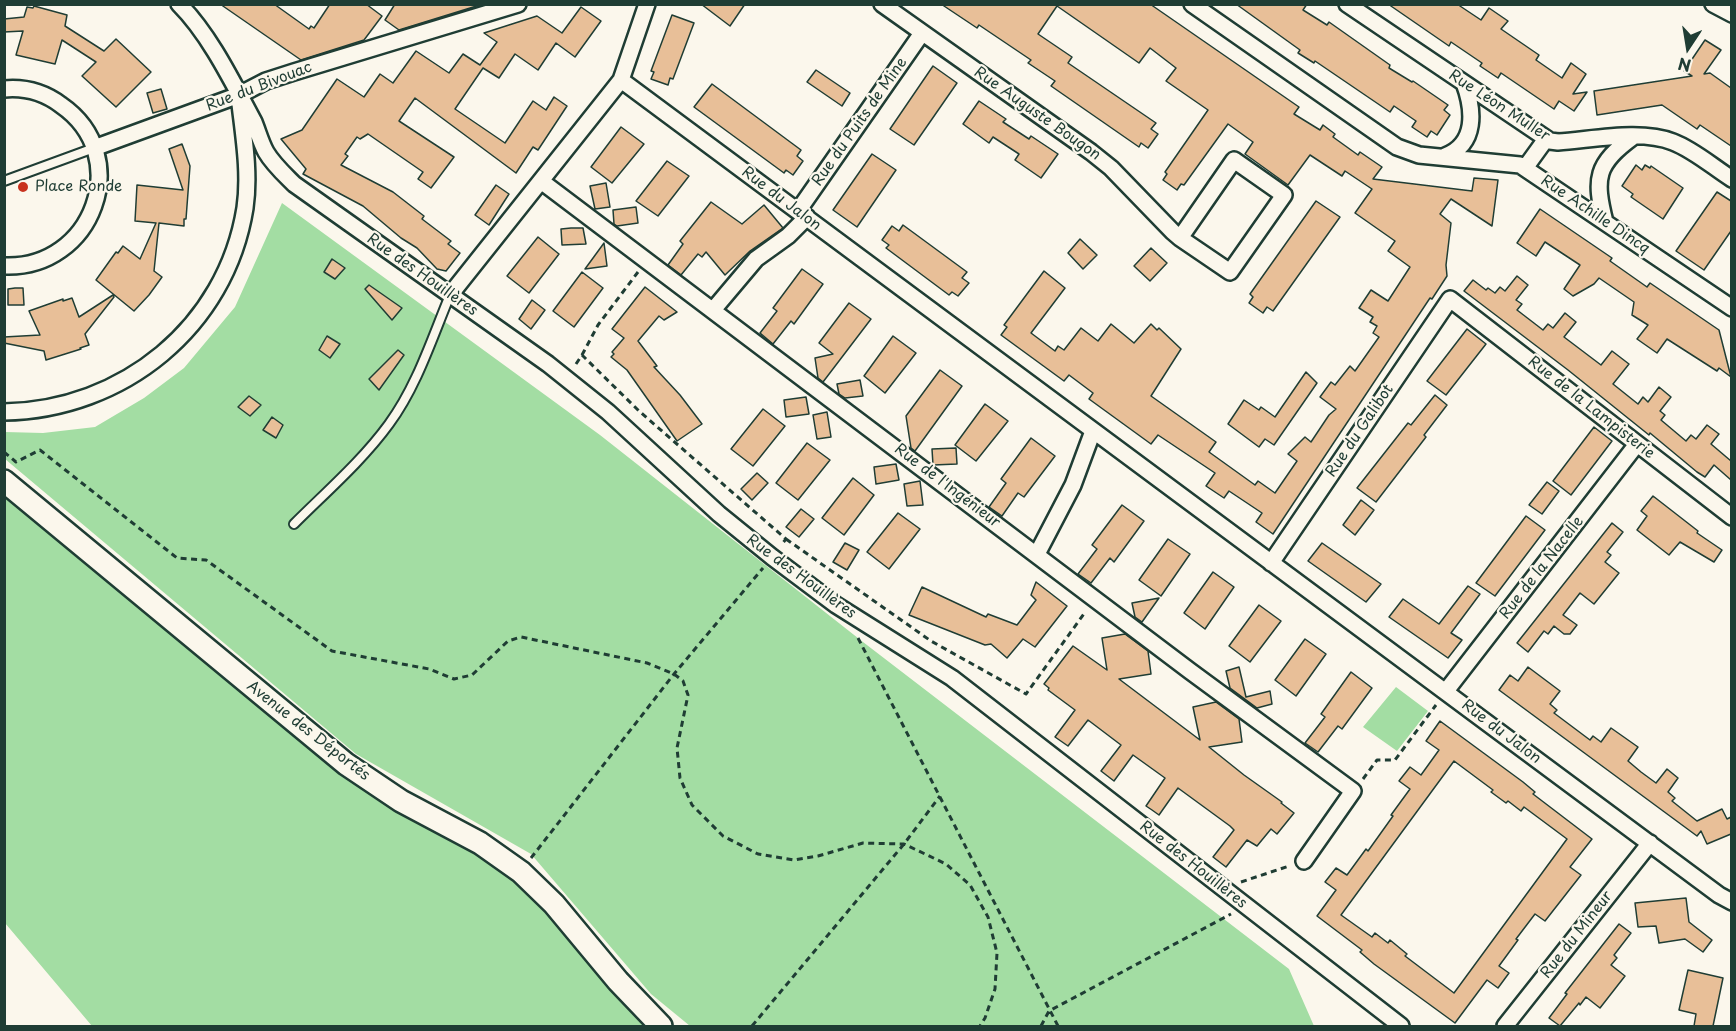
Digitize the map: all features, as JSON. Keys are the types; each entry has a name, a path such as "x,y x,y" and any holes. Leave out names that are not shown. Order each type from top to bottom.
{"street":[{"name":"Rue des Houillères","path":"179,4 210,43 272,161 294,184 566,378 634,435 718,514 772,557 836,605 952,678 1401,1026"},
{"name":"Rue du Bivouac","path":"94,148 239,95 266,81 518,4"},
{"path":"450,296 621,80 647,4"},
{"name":"Rue Auguste Bougon","path":"882,4 1101,159 1180,238 1230,272 1284,195 1234,160 1180,238"},
{"name":"Rue Achille Dincq","path":"1192,4 1397,147 1419,155 1514,163 1525,168 1731,308"},
{"name":"Rue Léon Muller","path":"1347,4 1545,139 1558,142 1633,137 1664,139 1674,142 1731,179"},
{"path":"1713,4 1731,14"},
{"name":"Rue du Puits de Mine","path":"713,310 756,259 788,236 922,33"},
{"name":"Rue du Jalon","path":"621,80 1270,563 1731,902"},
{"path":"1445,156 1458,148 1469,131 1470,100 1464,83"},
{"path":"4,89 27,90 42,94 69,110 79,121 94,148 98,164 98,189 92,212 74,240 47,258 32,264 4,266"},
{"path":"4,412 50,407 84,398 112,386 151,363 197,320 213,297 229,264 242,220 246,174 239,95"},
{"path":"1605,222 1599,192 1601,172 1611,154 1633,137"},
{"path":"1525,168 1545,139"},
{"name":"Rue de l'Ingénieur","path":"541,181 1353,791"},
{"name":"Rue de la Lampisterie","path":"1450,298 1731,518"},
{"name":"Rue du Galibot","path":"1270,563 1450,298"},
{"path":"1037,554 1073,485 1093,431"},
{"name":"Rue de la Nacelle","path":"1446,691 1637,444"},
{"name":"Avenue des Déportés","path":"4,481 346,764 401,801 480,843 521,872 554,904 618,981 661,1026"},
{"path":"1304,861 1353,791"},
{"name":"Rue du Mineur","path":"1505,1026 1650,843"}],"lane":[{"name":"Rue du Bivouac","path":"4,181 94,148"},
{"path":"294,524 356,462 389,424 411,386 450,296"}],"path":[{"path":"566,378 582,355 598,325 647,260"},
{"path":"582,355 639,411 786,539 931,641 1026,694 1095,599"},
{"path":"4,452 16,462 40,450 177,558 206,560 332,651 429,669 454,679 472,675 508,641 521,637 647,663 674,674 683,681 688,695 677,748 680,778 692,805 723,836 758,854 794,860 818,856 863,843 904,844 946,864 970,885 987,917 998,952 995,989 980,1026"},
{"path":"521,872 674,674 786,539"},
{"path":"855,632 1058,1026"},
{"path":"1353,791 1377,760 1395,760 1446,691"},
{"path":"752,1026 904,844 940,796"},
{"path":"1222,888 1304,861"},
{"path":"1041,1026 1049,1011 1246,906"}],"green space":[{"path":"282,203 600,435 863,642 1289,969 1314,1026 690,1026 651,994 531,854 356,754 5,459 5,432 43,433 95,427 144,398 184,368 235,307"},
{"path":"4,494 338,771 477,852 518,880 648,1026 92,1026 5,923"},
{"path":"1396,687 1428,711 1397,751 1363,727"}],"building":[{"path":"220,4 274,4 309,29 311,26 314,28 330,4 366,4 382,16 364,40 301,60"},
{"path":"395,4 483,4 399,30 385,20"},
{"path":"701,4 745,4 730,26"},
{"path":"941,4 1150,4 1299,107 1294,114 1320,130 1323,125 1335,134 1333,137 1358,155 1360,152 1382,167 1373,179 1472,191 1474,178 1498,180 1492,226 1451,199 1440,214 1451,223 1446,265 1447,276 1273,534 1256,522 1262,513 1229,491 1224,498 1206,486 1215,473 1158,435 1151,444 1089,399 1093,393 1069,375 1064,381 1001,335 1007,327 1004,325 1044,271 1065,288 1031,333 1055,351 1058,346 1064,350 1081,328 1098,341 1111,324 1134,343 1151,324 1157,330 1159,328 1181,349 1151,396 1216,442 1209,452 1255,485 1258,481 1275,493 1297,461 1288,454 1305,437 1311,442 1329,415 1336,409 1320,397 1331,382 1335,385 1350,366 1355,371 1379,337 1373,333 1377,326 1370,322 1373,317 1359,308 1371,290 1388,301 1410,267 1388,251 1395,241 1355,213 1372,189 1345,171 1342,176 1310,155 1288,185 1245,154 1253,142 1228,124 1184,185 1181,184 1177,190 1163,180 1167,174 1165,172 1208,110 1166,81 1176,68 1150,48 1139,63 1057,6 1038,34 1072,57 1068,63 1156,123 1151,129 1158,134 1148,148 1141,143 1139,147 1051,86 1055,81 1028,63 1031,60 979,25 977,28"},
{"path":"1236,4 1307,4 1303,10 1327,25 1329,22 1390,65 1389,68 1448,105 1444,110 1450,115 1437,135 1431,131 1427,137 1412,127 1416,121 1394,106 1390,112 1315,61 1314,63 1298,53 1300,50"},
{"path":"1388,4 1457,4 1481,20 1489,8 1508,21 1501,29 1539,55 1536,60 1562,78 1571,63 1586,74 1573,94 1587,92 1574,111 1559,101 1554,109 1501,73 1498,78 1480,66 1482,63 1451,42 1449,46"},
{"path":"34,6 67,15 65,26 104,51 116,39 151,72 116,107 82,76 96,62 62,40 55,64 16,55 23,31 4,32 4,19 24,17 27,7 33,8"},
{"path":"581,7 601,21 575,57 556,43 538,70 515,54 499,78 483,68 455,109 505,143 533,101 546,110 554,97 567,106 538,150 533,147 516,173 415,98 399,121 454,157 431,188 418,179 423,172 368,134 360,139 357,137 345,154 348,156 341,165 393,192 424,216 422,219 451,241 448,244 460,253 446,271 437,269 417,248 401,238 363,206 303,174 306,169 281,139 302,130 337,79 364,97 380,74 393,83 416,51 449,73 463,54 480,65 497,42 484,33 537,16 562,33"},
{"path":"672,15 694,23 673,79 670,78 668,85 651,79 654,72 651,71"},
{"path":"1705,40 1721,50 1704,74 1710,73 1731,88 1731,146 1700,125 1697,129 1662,105 1597,115 1594,91 1692,76 1684,71"},
{"path":"933,66 957,83 914,145 890,129"},
{"path":"816,70 850,93 842,106 807,82"},
{"path":"712,84 801,150 797,156 803,161 793,175 786,170 784,173 694,107"},
{"path":"161,89 167,109 153,113 147,93"},
{"path":"979,101 1006,119 1003,122 1029,139 1031,136 1058,154 1041,178 1015,160 1019,154 993,137 989,143 963,124"},
{"path":"621,127 644,144 612,183 591,167"},
{"path":"182,144 190,166 184,226 159,223 154,271 162,277 134,311 96,280 123,246 140,259 156,223 135,221 137,185 183,190 169,149"},
{"path":"872,154 896,170 857,227 833,210"},
{"path":"667,161 689,176 658,216 636,201"},
{"path":"1636,165 1642,170 1645,165 1650,168 1651,166 1683,188 1663,219 1631,197 1633,194 1622,186"},
{"path":"606,183 610,207 595,209 590,186"},
{"path":"496,185 509,194 489,225 475,215"},
{"path":"1717,192 1731,201 1731,231 1704,270 1676,251"},
{"path":"1316,201 1340,217 1273,311 1267,307 1263,313 1249,303 1253,297 1250,294"},
{"path":"711,202 742,224 764,205 783,228 750,251 725,275 706,252 702,257 698,254 681,275 668,265 683,244 680,241"},
{"path":"636,207 638,223 617,226 614,224 613,210"},
{"path":"1540,209 1612,258 1610,261 1647,287 1650,283 1719,330 1731,377 1719,368 1717,371 1667,339 1657,353 1637,339 1648,325 1632,315 1634,302 1599,278 1594,284 1573,296 1564,289 1580,265 1545,242 1536,256 1517,243"},
{"path":"903,225 967,272 962,278 969,283 958,296 952,292 949,295 886,248 889,245 882,240 892,226 899,231"},
{"path":"583,228 586,244 562,245 561,229"},
{"path":"538,237 559,254 529,293 507,276"},
{"path":"1080,239 1097,255 1083,269 1068,253"},
{"path":"604,243 607,266 585,269"},
{"path":"1151,248 1167,263 1150,281 1134,266"},
{"path":"332,259 345,268 335,279 324,272"},
{"path":"802,269 823,284 794,324 791,321 773,344 760,333 777,311 773,308"},
{"path":"582,272 603,288 574,327 553,311"},
{"path":"1517,276 1528,285 1516,300 1522,304 1517,310 1543,330 1548,324 1553,328 1565,313 1576,322 1564,337 1601,365 1612,351 1629,364 1613,384 1638,404 1643,397 1648,402 1659,387 1671,397 1660,411 1665,415 1661,420 1686,441 1691,435 1696,439 1707,425 1719,434 1711,444 1731,461 1731,480 1714,465 1705,477 1697,472 1650,433 1649,435 1464,291 1473,280 1486,290 1488,288 1495,293 1500,287 1505,291"},
{"path":"369,285 402,308 392,320 365,289"},
{"path":"645,287 677,312 664,320 659,316 638,341 657,366 654,367 680,395 702,424 677,441 627,370 611,357 614,354 612,352 624,338 612,329"},
{"path":"23,288 24,305 8,305 8,289"},
{"path":"113,295 114,297 85,334 89,345 81,349 46,360 44,351 4,343 4,337 40,335 29,311 72,298 79,317"},
{"path":"532,300 545,310 531,329 519,319"},
{"path":"849,303 871,319 823,382 818,378 815,358 833,354 819,343"},
{"path":"1467,329 1486,344 1446,395 1427,381"},
{"path":"327,336 340,344 330,358 319,350"},
{"path":"893,336 916,353 885,393 864,376"},
{"path":"398,350 404,355 379,390 369,379"},
{"path":"940,370 962,386 915,451 911,448 906,416"},
{"path":"1306,372 1317,383 1274,445 1265,439 1259,447 1228,424 1244,400 1259,410 1261,407 1275,417"},
{"path":"860,380 863,396 845,398 839,394 837,384"},
{"path":"1435,395 1447,405 1424,435 1426,437 1376,502 1357,488 1408,423 1411,425"},
{"path":"249,396 261,405 250,416 238,407"},
{"path":"806,397 809,414 786,417 784,400"},
{"path":"985,404 1008,421 976,461 955,445"},
{"path":"763,409 785,426 753,466 731,449"},
{"path":"827,412 831,437 817,439 813,415"},
{"path":"272,417 283,425 276,438 263,430"},
{"path":"1594,427 1612,441 1571,495 1553,481"},
{"path":"1031,438 1055,456 1024,497 1018,493 1002,516 989,507 1006,483 1001,479"},
{"path":"807,443 830,460 798,500 776,483"},
{"path":"956,448 957,464 933,465 932,449"},
{"path":"896,464 899,480 876,484 874,467"},
{"path":"757,473 768,483 752,500 741,489"},
{"path":"853,478 874,495 844,535 822,518"},
{"path":"920,481 923,505 907,506 904,484"},
{"path":"1547,482 1559,491 1542,514 1529,505"},
{"path":"1653,496 1698,531 1697,533 1722,550 1714,562 1680,542 1669,555 1637,530 1647,516 1641,511"},
{"path":"1361,500 1374,510 1355,535 1343,525"},
{"path":"1122,505 1144,521 1114,562 1110,558 1091,583 1078,574 1097,549 1092,545"},
{"path":"801,509 814,519 799,537 786,527"},
{"path":"898,513 920,529 889,569 867,552"},
{"path":"1526,516 1545,530 1495,596 1476,583"},
{"path":"1612,523 1623,532 1607,552 1611,555 1605,562 1619,573 1594,604 1580,593 1563,615 1577,625 1570,634 1564,634 1554,626 1548,634 1544,631 1528,652 1517,643"},
{"path":"1168,539 1190,554 1161,596 1139,580"},
{"path":"845,543 859,550 847,570 833,562"},
{"path":"1322,543 1381,584 1366,602 1308,561"},
{"path":"1213,572 1234,587 1205,629 1184,613"},
{"path":"1036,582 1067,606 1035,647 1023,639 1007,658 991,644 985,645 909,615 922,587 986,617 988,614 1017,625 1036,600 1031,595"},
{"path":"1468,586 1480,594 1451,633 1462,640 1448,658 1389,617 1403,599 1439,624"},
{"path":"1159,598 1142,622 1135,617 1132,603"},
{"path":"1259,605 1281,621 1250,662 1229,646"},
{"path":"1125,634 1148,651 1151,674 1119,679 1200,740 1193,707 1216,702 1239,719 1242,742 1209,747 1294,813 1277,834 1271,829 1257,846 1247,840 1226,867 1213,857 1234,830 1230,826 1178,788 1159,815 1146,806 1165,778 1133,755 1114,781 1101,771 1121,745 1088,720 1068,746 1055,737 1075,710 1048,690 1049,688 1044,684 1073,646 1107,670 1102,638"},
{"path":"1305,639 1326,654 1296,696 1275,680"},
{"path":"1239,667 1246,697 1270,691 1272,704 1257,708 1230,688 1226,671"},
{"path":"1528,667 1560,691 1550,704 1557,710 1554,713 1590,740 1593,736 1601,742 1611,728 1638,747 1628,761 1641,772 1656,783 1667,769 1678,778 1668,792 1675,798 1672,801 1697,821 1722,809 1727,819 1731,817 1731,834 1707,844 1701,831 1697,836 1499,690 1510,675 1518,681"},
{"path":"1351,672 1372,688 1342,729 1338,726 1318,752 1305,743 1325,717 1321,714"},
{"path":"1440,721 1523,782 1535,792 1533,794 1592,839 1570,867 1581,875 1545,921 1535,914 1516,939 1518,940 1499,966 1509,973 1498,988 1487,980 1455,1023 1374,964 1360,952 1362,950 1317,916 1336,890 1325,882 1336,868 1347,875 1366,849 1368,851 1410,789 1399,781 1410,767 1421,775 1439,750 1426,741","holes":["1454,761 1493,790 1491,792 1506,803 1508,801 1521,811 1524,807 1567,839 1454,993 1405,956 1407,954 1390,940 1388,943 1375,933 1372,937 1341,915"]},
{"path":"1686,898 1689,922 1712,940 1703,952 1685,939 1659,943 1656,926 1638,927 1635,903"},
{"path":"1619,924 1631,933 1614,955 1617,958 1611,965 1625,976 1600,1008 1586,997 1560,1026 1549,1018 1567,994 1565,993"},
{"path":"1688,970 1723,978 1713,1026 1694,1026 1696,1014 1679,1010"}],"place":[{"name":"Place Ronde","path":"23,187"}]}
